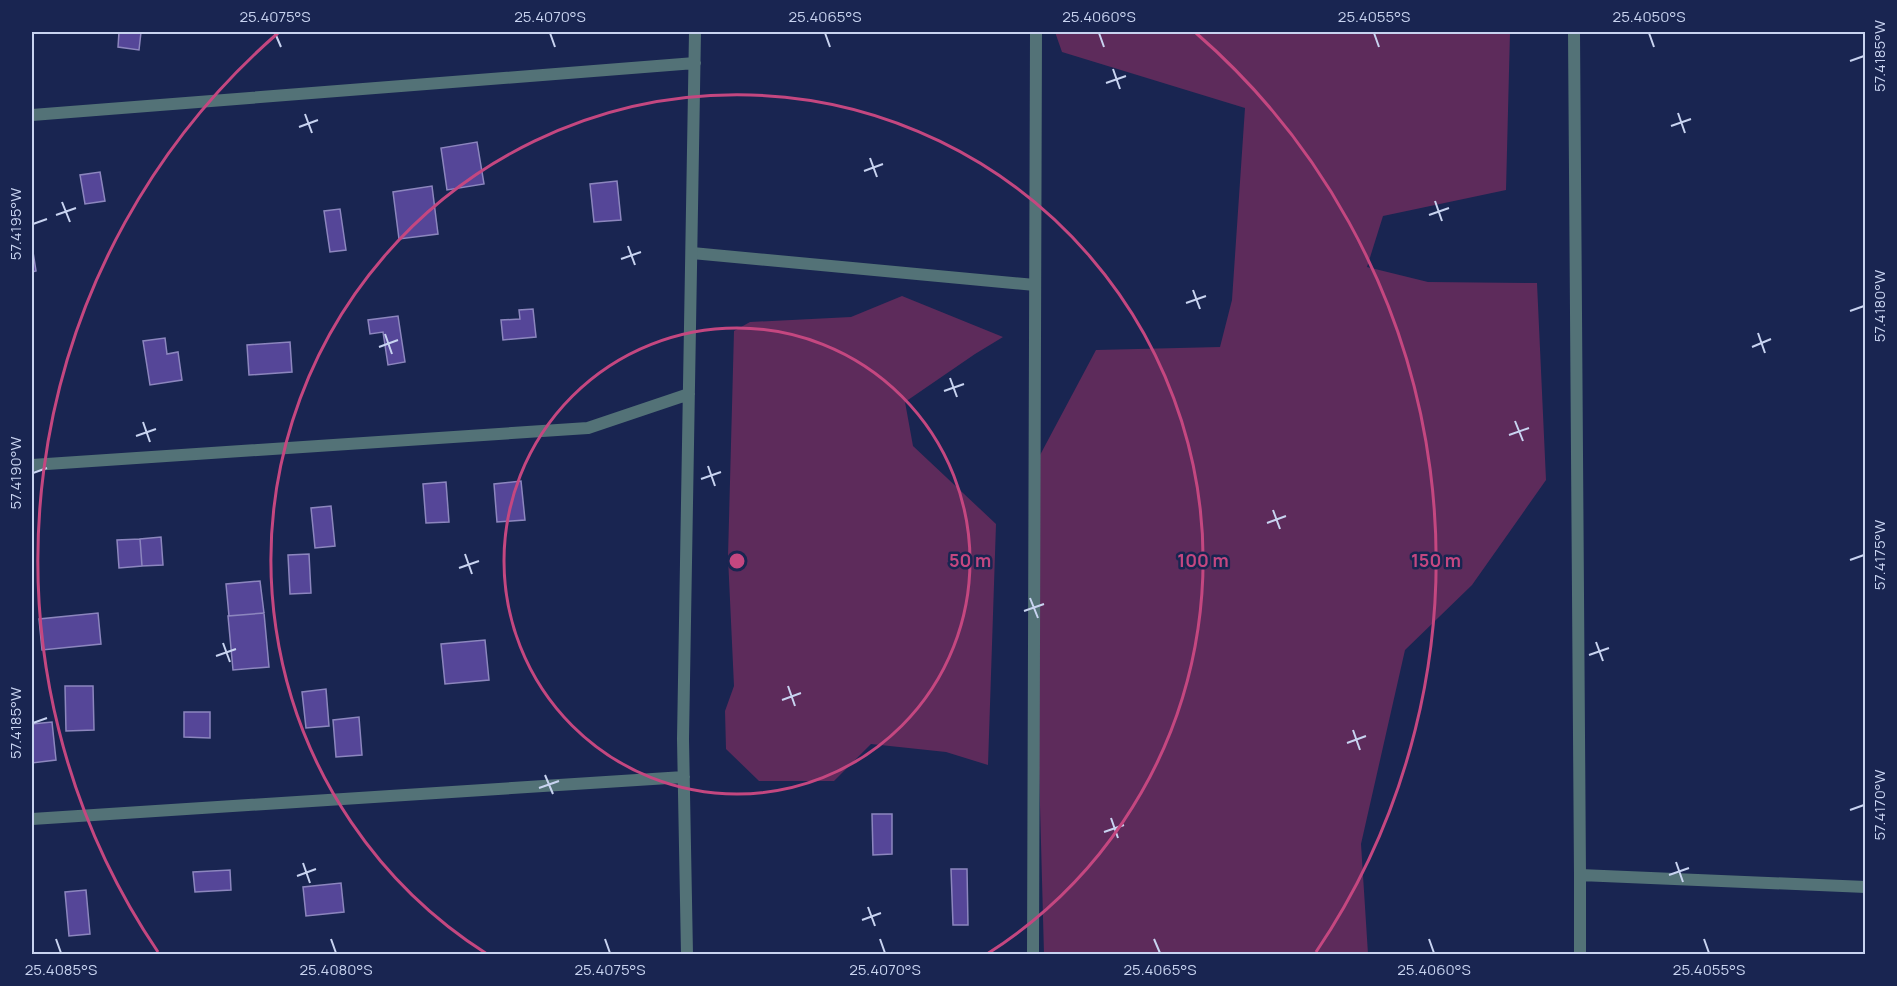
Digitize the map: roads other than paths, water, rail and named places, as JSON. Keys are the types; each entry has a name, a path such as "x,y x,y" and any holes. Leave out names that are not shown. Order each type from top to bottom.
{"street":[{"path":"687,954 684,777 696,32"},
{"path":"1033,954 1036,32"},
{"path":"1574,32 1580,954"},
{"path":"32,115 695,63"},
{"path":"692,253 1035,285"},
{"path":"32,465 588,428 689,394"},
{"path":"32,819 684,777"},
{"path":"1580,875 1866,887"}]}
